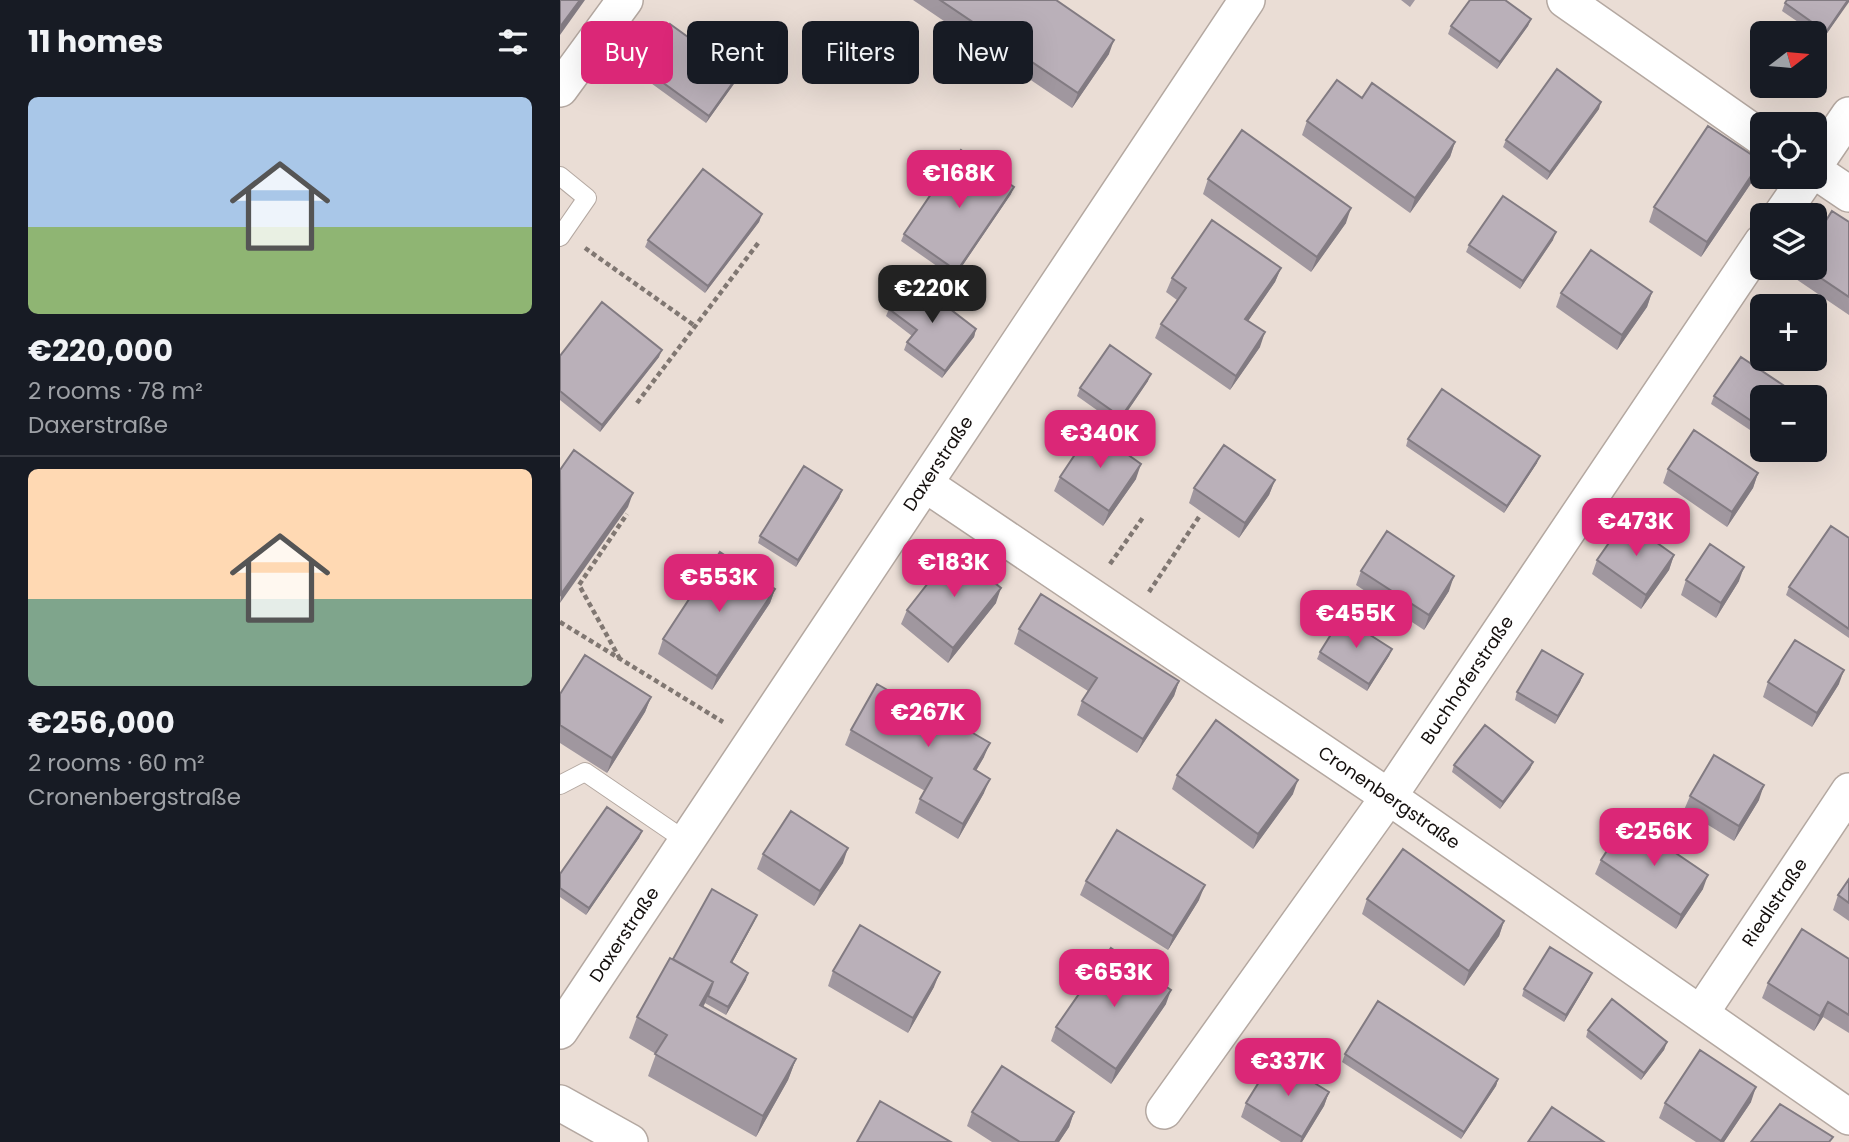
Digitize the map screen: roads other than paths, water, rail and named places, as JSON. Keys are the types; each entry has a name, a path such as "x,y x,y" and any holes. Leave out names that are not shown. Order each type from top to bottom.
{"street":[{"path":"560,89 625,0"},
{"name":"Daxerstraße","path":"560,1031 1247,0"},
{"path":"1565,0 1750,130"},
{"path":"1827,147 1849,115"},
{"path":"1827,179 1849,194"},
{"name":"Buchhoferstraße","path":"1164,1111 1389,797 1750,260"},
{"name":"Cronenbergstraße","path":"925,484 1389,797 1849,1117"},
{"name":"Riedlstraße","path":"1701,1013 1849,791"},
{"path":"560,1103 630,1142"}],"lane":[{"path":"560,176 587,198 562,235"},
{"path":"560,785 584,772 686,841"}]}
